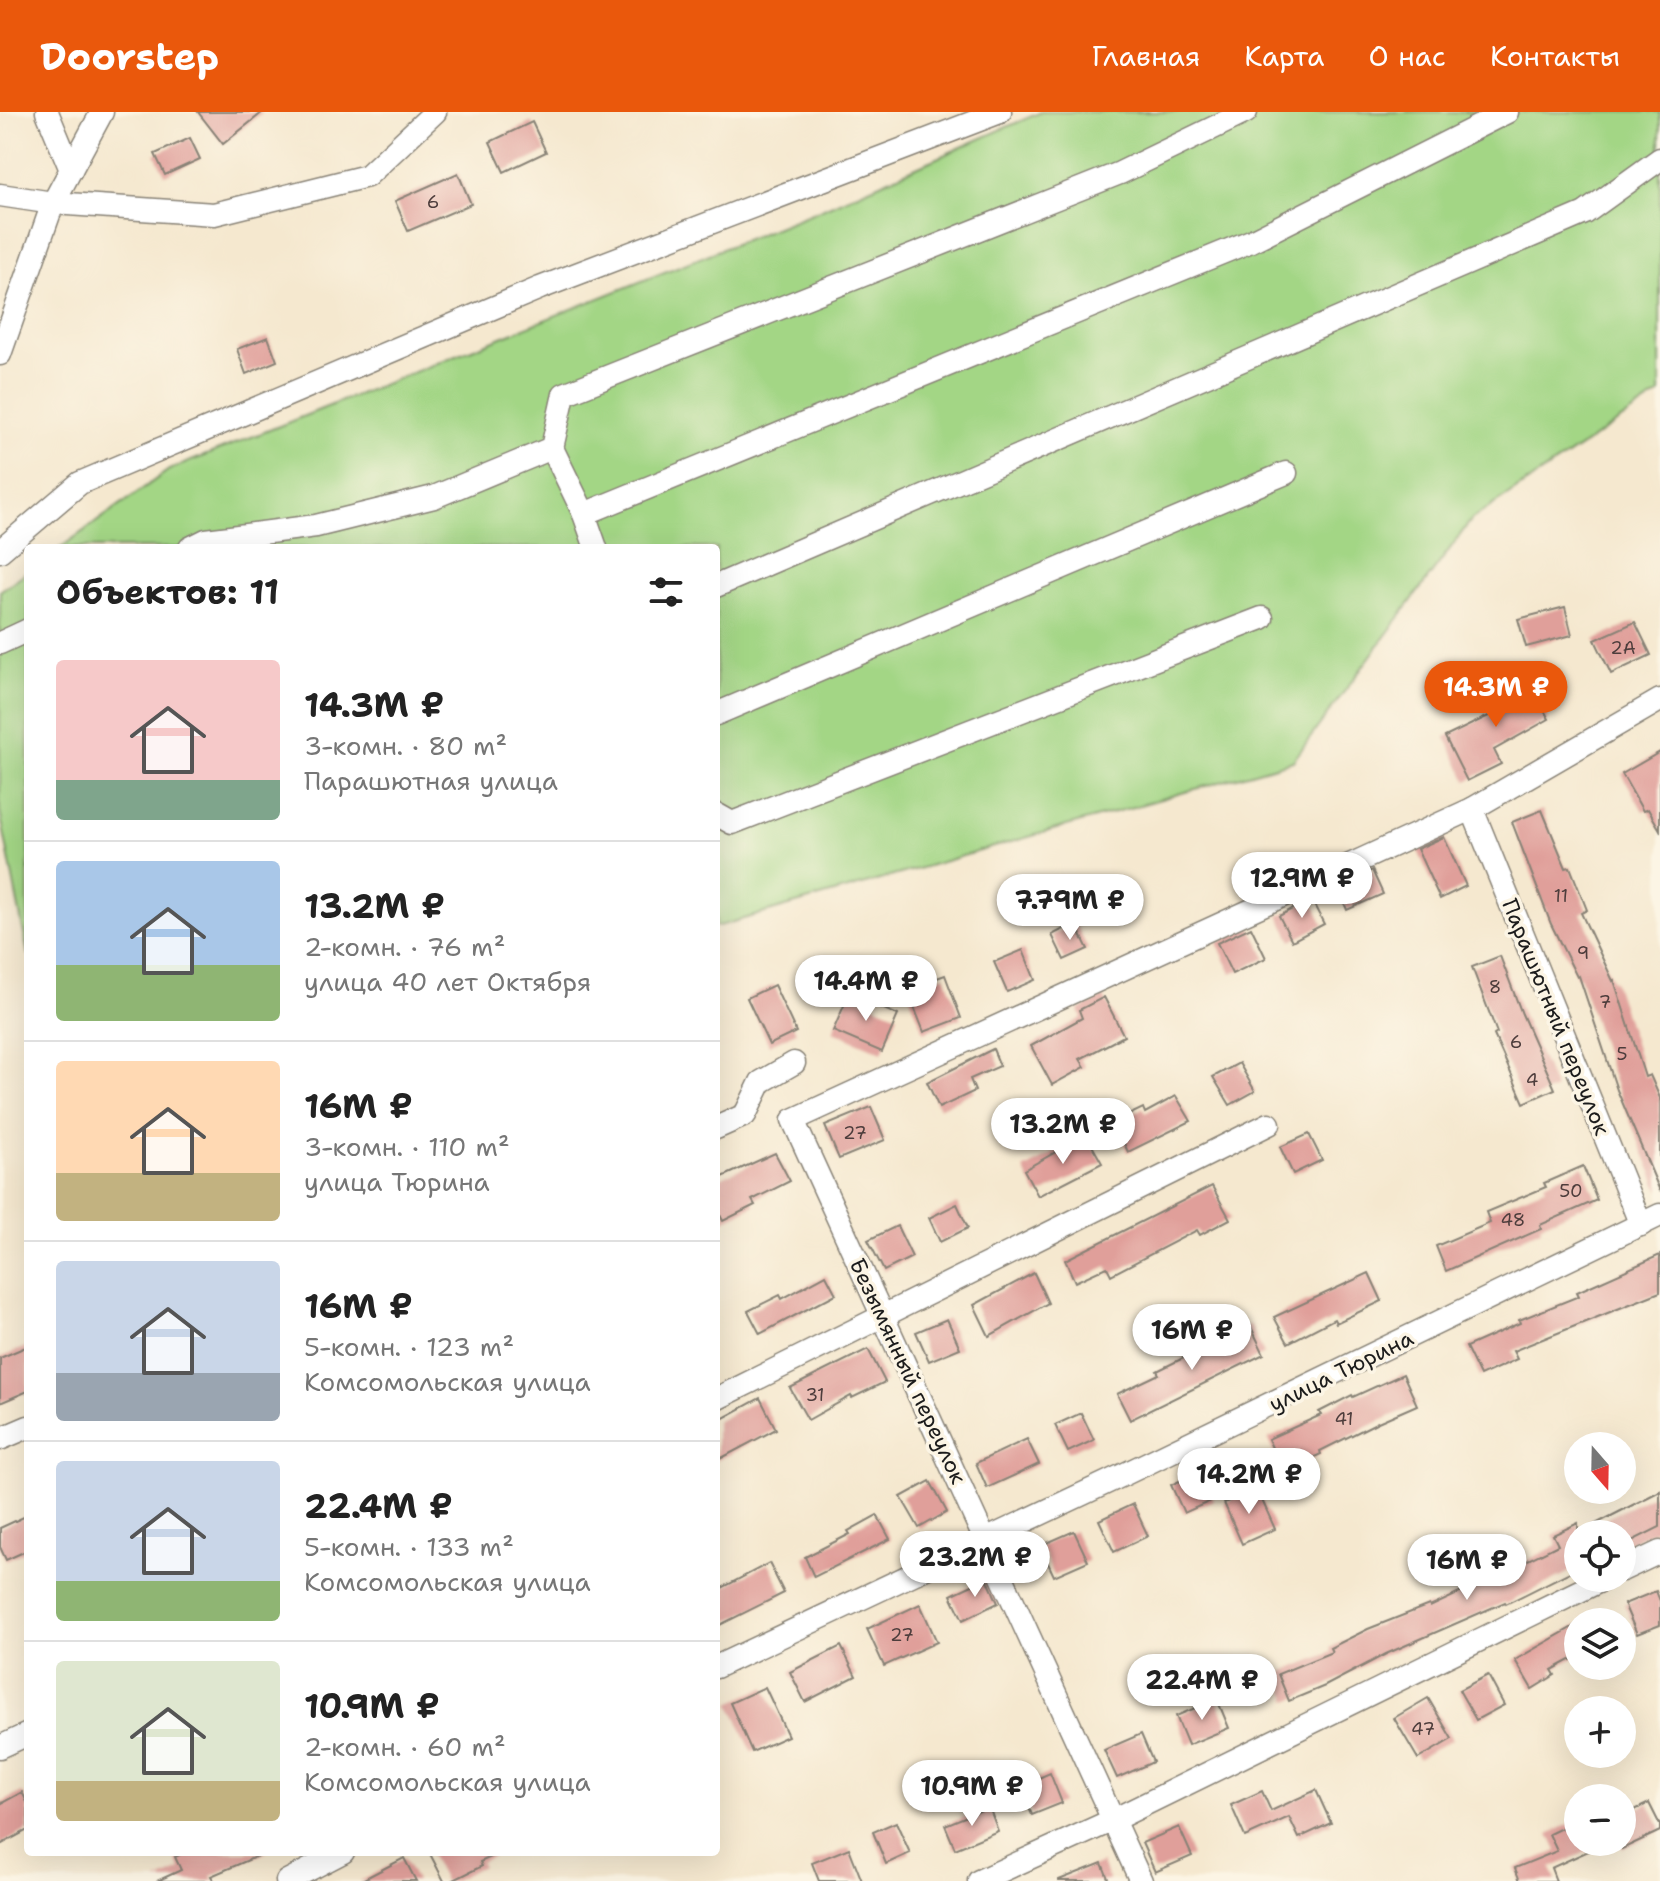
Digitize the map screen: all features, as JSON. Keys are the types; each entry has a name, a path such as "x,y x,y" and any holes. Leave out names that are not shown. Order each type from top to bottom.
{"street":[{"path":"47,112 71,170"},
{"path":"0,354 53,203 102,112"},
{"path":"0,195 53,203 214,214 367,176 435,112"},
{"path":"0,551 80,483 540,288 1000,112"},
{"path":"595,544 584,514 552,448 564,394 1120,173 1246,112"},
{"path":"584,514 1251,241 1507,112"},
{"path":"720,584 1585,213 1660,159"},
{"path":"198,544 206,540 316,526 434,497 552,448"},
{"path":"720,712 1286,473"},
{"path":"720,816 732,823 1262,618"},
{"path":"0,643 24,632"},
{"path":"1472,809 1660,700"},
{"name":"Безымянный переулок","path":"1141,1881 793,1120 1472,809"},
{"name":"Парашютный переулок","path":"1472,809 1650,1220"},
{"path":"720,1126 745,1115 761,1082 794,1063"},
{"path":"720,1397 1269,1124"},
{"name":"улица Тюрина","path":"720,1665 1650,1220"},
{"path":"0,1439 24,1429"},
{"path":"1636,1563 1660,1552"},
{"path":"979,1881 1113,1820 1577,1592"},
{"path":"0,1747 24,1736"},
{"path":"287,1881 335,1856"}],"green space":[{"path":"1041,112 1660,112 1660,394 1472,519 1293,761 720,926 720,544 66,544 169,470 817,211"},
{"path":"24,574 24,935 0,812 0,591"}],"building":[{"path":"198,112 263,112 223,144"},
{"path":"532,122 546,152 504,172 490,142"},
{"path":"190,138 200,159 165,175 155,154"},
{"path":"458,173 471,204 408,231 395,201"},
{"path":"268,337 277,361 246,374 237,349"},
{"path":"1565,607 1572,635 1526,647 1518,619"},
{"path":"1635,622 1651,655 1611,674 1595,640"},
{"path":"1525,678 1549,719 1494,750 1501,764 1467,781 1445,737 1495,713 1487,700"},
{"path":"1660,752 1660,830 1648,809 1643,811 1622,774"},
{"path":"1542,810 1587,910 1581,913 1614,980 1645,1077 1650,1075 1660,1098 1660,1191 1617,1090 1579,976 1551,924 1512,822"},
{"path":"1444,837 1466,886 1440,899 1417,849"},
{"path":"1372,870 1383,894 1347,910 1337,886"},
{"path":"1311,899 1324,924 1292,941 1279,916"},
{"path":"1075,923 1088,949 1064,960 1052,935"},
{"path":"1251,927 1266,958 1232,974 1217,943"},
{"path":"1023,950 1035,980 1007,992 994,962"},
{"path":"1500,956 1555,1089 1524,1103 1494,1035 1497,1033 1472,967"},
{"path":"945,975 961,1018 924,1032 907,989"},
{"path":"774,985 796,1032 769,1045 747,998"},
{"path":"849,994 898,1015 882,1052 833,1031"},
{"path":"1104,997 1124,1036 1080,1059 1085,1067 1052,1085 1031,1046 1082,1018 1079,1010"},
{"path":"993,1049 1000,1066 970,1079 975,1091 939,1108 927,1082"},
{"path":"1239,1063 1255,1091 1230,1105 1213,1077"},
{"path":"1176,1096 1191,1121 1128,1152 1114,1122 1143,1108 1145,1113"},
{"path":"871,1107 885,1140 839,1159 825,1126"},
{"path":"1309,1134 1322,1160 1293,1174 1280,1147"},
{"path":"1086,1135 1102,1163 1038,1196 1024,1170"},
{"path":"775,1153 790,1181 752,1200 755,1205 723,1221 720,1215 720,1178"},
{"path":"1583,1166 1597,1200 1540,1225 1541,1229 1446,1271 1436,1246 1490,1223 1486,1212 1546,1187 1544,1183"},
{"path":"1212,1186 1230,1219 1200,1235 1197,1230 1111,1275 1107,1267 1075,1282 1065,1260"},
{"path":"957,1204 968,1228 940,1242 929,1218"},
{"path":"897,1226 912,1257 884,1271 868,1240"},
{"path":"1660,1255 1660,1292 1513,1351 1517,1359 1480,1376 1466,1347"},
{"path":"1034,1273 1048,1303 989,1336 974,1305"},
{"path":"1369,1273 1382,1301 1336,1323 1334,1319 1288,1343 1274,1317"},
{"path":"826,1275 836,1294 760,1334 748,1311 780,1295 782,1299"},
{"path":"947,1319 960,1348 929,1361 916,1332"},
{"path":"1250,1325 1264,1354 1130,1420 1117,1394"},
{"path":"24,1348 24,1393 0,1403 0,1358"},
{"path":"868,1349 885,1382 851,1396 808,1420 790,1388"},
{"path":"1403,1374 1417,1405 1283,1472 1268,1439 1321,1415 1319,1412 1352,1395"},
{"path":"760,1398 776,1429 720,1459 720,1420"},
{"path":"1081,1413 1094,1440 1068,1452 1055,1425"},
{"path":"1027,1439 1039,1464 987,1488 976,1463"},
{"path":"1200,1471 1213,1500 1184,1513 1171,1485"},
{"path":"930,1481 947,1512 919,1528 901,1497"},
{"path":"1257,1489 1275,1529 1242,1544 1224,1503"},
{"path":"1660,1491 1660,1527 1636,1539 1636,1520 1603,1520 1636,1504"},
{"path":"1133,1504 1148,1536 1114,1552 1099,1520"},
{"path":"877,1515 890,1539 814,1577 805,1557 850,1534 848,1531"},
{"path":"24,1517 24,1552 6,1560 0,1547 0,1528"},
{"path":"1564,1530 1564,1575 1289,1701 1278,1674 1332,1652 1330,1648 1368,1629 1430,1607 1558,1545 1553,1535"},
{"path":"1074,1531 1088,1561 1054,1576 1040,1546"},
{"path":"769,1563 784,1593 720,1625 720,1589"},
{"path":"987,1578 998,1603 963,1620 951,1595"},
{"path":"1656,1591 1660,1601 1660,1625 1637,1634 1636,1608 1626,1608 1624,1604"},
{"path":"920,1604 937,1642 884,1666 867,1629"},
{"path":"1564,1632 1564,1664 1552,1670 1555,1675 1532,1689 1515,1660"},
{"path":"841,1646 856,1676 805,1702 790,1672"},
{"path":"1488,1675 1504,1705 1476,1720 1459,1690"},
{"path":"765,1687 788,1736 752,1752 730,1703"},
{"path":"1428,1698 1452,1739 1418,1759 1394,1718"},
{"path":"1217,1699 1229,1728 1188,1745 1176,1716"},
{"path":"1141,1734 1153,1762 1117,1778 1104,1750"},
{"path":"1050,1773 1062,1803 1032,1815 1020,1786"},
{"path":"1316,1790 1331,1823 1299,1838 1289,1817 1245,1837 1231,1805 1262,1791 1271,1811"},
{"path":"22,1792 24,1796 24,1832 0,1845 0,1804"},
{"path":"1649,1803 1660,1831 1636,1842 1636,1809"},
{"path":"989,1807 998,1831 955,1849 945,1825"},
{"path":"896,1822 910,1853 886,1864 873,1832"},
{"path":"1179,1827 1192,1856 1155,1872 1142,1843"},
{"path":"1564,1827 1564,1856 1577,1856 1551,1868 1556,1881 1520,1881 1515,1868 1557,1851 1549,1834"},
{"path":"849,1848 862,1881 819,1881 812,1863"},
{"path":"258,1856 211,1876 214,1881 157,1881 181,1870 175,1857"},
{"path":"431,1856 493,1856 480,1862 482,1866 452,1881 444,1881"},
{"path":"404,1858 416,1881 360,1881"},
{"path":"1102,1863 1109,1881 1059,1881 1059,1880"}]}
